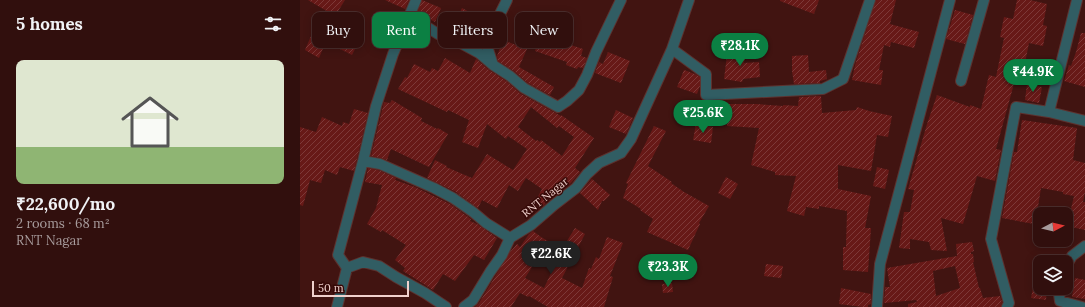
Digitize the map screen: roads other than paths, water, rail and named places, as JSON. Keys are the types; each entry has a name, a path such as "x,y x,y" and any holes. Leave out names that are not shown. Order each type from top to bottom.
{"street":[{"path":"411,12 416,0"},
{"path":"493,65 487,46 507,0"},
{"path":"430,29 479,53 524,88 558,107 579,90 621,0"},
{"name":"RNT Nagar","path":"510,238 531,225 576,188 586,174 599,163 621,153 631,140 672,49 689,0"},
{"path":"672,49 706,74 706,95 823,89 843,79 870,0"},
{"path":"877,307 880,264 950,0"},
{"path":"961,82 984,0"},
{"path":"1049,112 1077,0"},
{"path":"337,307 347,268 338,255 378,99 396,48"},
{"path":"1007,307 1009,303 991,239 1016,107 1049,112 1085,121"},
{"path":"363,161 380,164 434,188 474,212 486,223 510,238 502,255 473,300 464,307"},
{"path":"1073,255 1085,246"},
{"path":"347,268 363,262 379,266 446,307"},
{"path":"1059,295 1060,301 1082,307"}]}
